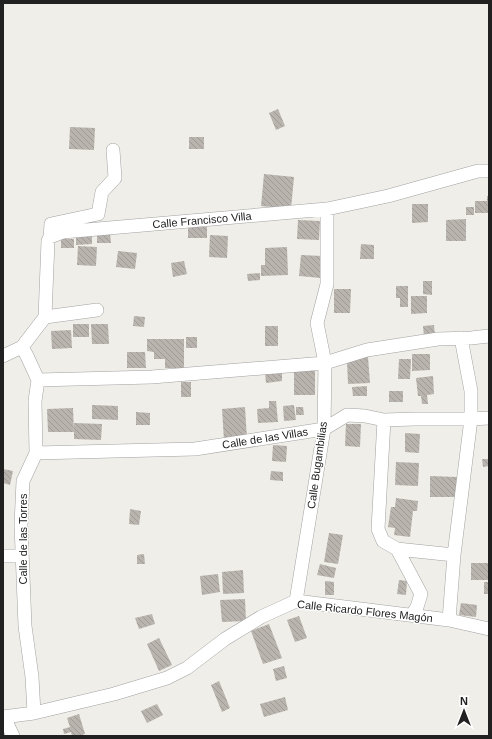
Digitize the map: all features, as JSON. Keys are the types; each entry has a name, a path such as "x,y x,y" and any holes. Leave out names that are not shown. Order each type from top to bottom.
{"street":[{"path":"3,356 22,347 45,317 48,242 51,224 98,214 102,192 115,178 113,150"},
{"name":"Calle Francisco Villa","path":"50,237 63,232 328,209 388,196 478,171 489,170"},
{"name":"Calle Bugambilias","path":"296,601 324,428 325,364 317,323 327,284 328,209"},
{"path":"45,317 97,310"},
{"path":"22,347 38,380 152,377 325,364 367,350 438,339 489,336"},
{"path":"448,620 454,555 471,419 471,391 461,338"},
{"name":"Calle de las Torres","path":"34,713 32,677 25,626 21,525 23,481 36,453 35,401 38,380"},
{"name":"Calle de las Villas","path":"36,453 195,449 324,428 347,415 365,416 384,420 489,418"},
{"path":"384,420 378,529 384,540 397,550 421,594 417,607 412,615"},
{"path":"397,550 454,555"},
{"path":"3,556 22,556"},
{"name":"Calle Ricardo Flores Magón","path":"4,717 34,713 114,694 167,678 187,668 225,639 261,618 296,601 448,620 489,629"},
{"path":"4,717 12,736"}],"building":[{"path":"278,109 285,126 276,130 269,113"},
{"path":"70,127 95,128 94,150 69,149"},
{"path":"189,137 204,137 204,149 189,149"},
{"path":"264,174 294,177 291,209 261,206"},
{"path":"487,196 489,196 489,213 475,213 475,201 487,201"},
{"path":"412,204 428,204 428,222 412,223"},
{"path":"466,207 474,207 474,215 466,215"},
{"path":"466,219 466,241 446,241 446,220"},
{"path":"298,220 320,221 319,240 297,239"},
{"path":"188,227 207,227 207,238 188,238"},
{"path":"97,233 110,233 111,243 97,243"},
{"path":"92,235 92,244 76,245 76,236"},
{"path":"210,235 228,236 227,258 209,257"},
{"path":"61,239 74,239 74,248 61,248"},
{"path":"361,244 374,245 374,259 360,259"},
{"path":"78,246 97,247 96,266 77,265"},
{"path":"287,247 288,275 261,276 261,265 265,265 265,248"},
{"path":"118,251 137,253 135,269 116,267"},
{"path":"301,255 322,256 321,278 299,276"},
{"path":"184,261 187,274 173,277 171,263"},
{"path":"260,273 260,280 248,281 247,274"},
{"path":"423,281 432,281 432,295 423,294"},
{"path":"396,286 408,286 408,307 400,307 400,298 396,298"},
{"path":"334,289 351,289 350,313 334,313"},
{"path":"411,296 427,296 427,313 411,314"},
{"path":"134,316 145,317 144,327 133,326"},
{"path":"73,324 89,324 89,337 73,337"},
{"path":"91,324 108,324 109,344 92,344"},
{"path":"434,325 435,336 424,337 423,326"},
{"path":"265,326 278,326 278,346 265,346"},
{"path":"71,330 72,348 52,349 51,331"},
{"path":"186,337 197,337 197,348 186,348"},
{"path":"147,339 184,339 184,368 165,368 165,359 154,359 154,352 147,351"},
{"path":"127,352 145,352 146,368 127,368"},
{"path":"412,354 430,354 430,370 412,371"},
{"path":"355,357 368,357 370,383 348,384 347,361"},
{"path":"399,359 411,359 410,379 398,379"},
{"path":"315,368 315,395 294,395 294,369"},
{"path":"282,372 282,381 266,383 265,373"},
{"path":"433,376 434,394 427,395 428,404 422,404 421,396 418,396 416,378"},
{"path":"181,382 191,382 191,397 181,397"},
{"path":"367,386 367,396 353,396 352,387"},
{"path":"389,391 403,391 403,402 389,402"},
{"path":"269,401 276,401 278,422 258,423 257,409 269,408"},
{"path":"92,405 118,406 118,420 92,419"},
{"path":"294,405 296,420 284,421 283,406"},
{"path":"245,407 247,439 224,441 222,409"},
{"path":"296,407 303,407 304,415 296,415"},
{"path":"73,408 74,432 48,432 47,409"},
{"path":"136,412 150,413 150,425 136,425"},
{"path":"74,423 102,424 101,440 74,439"},
{"path":"346,424 361,424 360,447 345,446"},
{"path":"405,433 420,434 419,453 405,452"},
{"path":"273,445 287,446 286,462 272,461"},
{"path":"482,459 489,459 489,466 483,467"},
{"path":"396,462 419,463 418,486 395,485"},
{"path":"3,469 13,471 10,485 3,483"},
{"path":"271,471 283,472 283,481 270,480"},
{"path":"430,476 457,477 456,497 430,497"},
{"path":"396,498 418,501 417,511 413,511 410,537 394,535 395,528 388,527 391,507 395,507"},
{"path":"130,509 141,511 139,525 129,524"},
{"path":"329,533 343,535 338,564 324,562"},
{"path":"144,554 145,564 137,564 137,555"},
{"path":"471,563 489,563 489,580 471,580"},
{"path":"320,564 336,568 334,578 317,575"},
{"path":"243,570 244,593 223,594 222,572"},
{"path":"218,574 220,592 202,595 200,576"},
{"path":"399,580 407,581 406,595 397,594"},
{"path":"325,581 334,582 334,595 325,595"},
{"path":"484,582 489,582 489,594 484,594"},
{"path":"245,599 246,621 222,622 220,600"},
{"path":"461,603 477,605 476,617 459,615"},
{"path":"152,614 155,624 139,629 135,618"},
{"path":"299,616 307,638 295,642 287,620"},
{"path":"269,624 282,658 263,664 251,631"},
{"path":"159,638 172,665 159,671 147,644"},
{"path":"284,666 287,678 276,681 273,669"},
{"path":"219,681 230,708 222,712 211,685"},
{"path":"285,697 288,710 264,717 260,704"},
{"path":"157,704 163,715 147,723 141,711"},
{"path":"79,714 85,734 80,736 72,736 71,732 64,734 63,729 70,727 67,718"}]}
